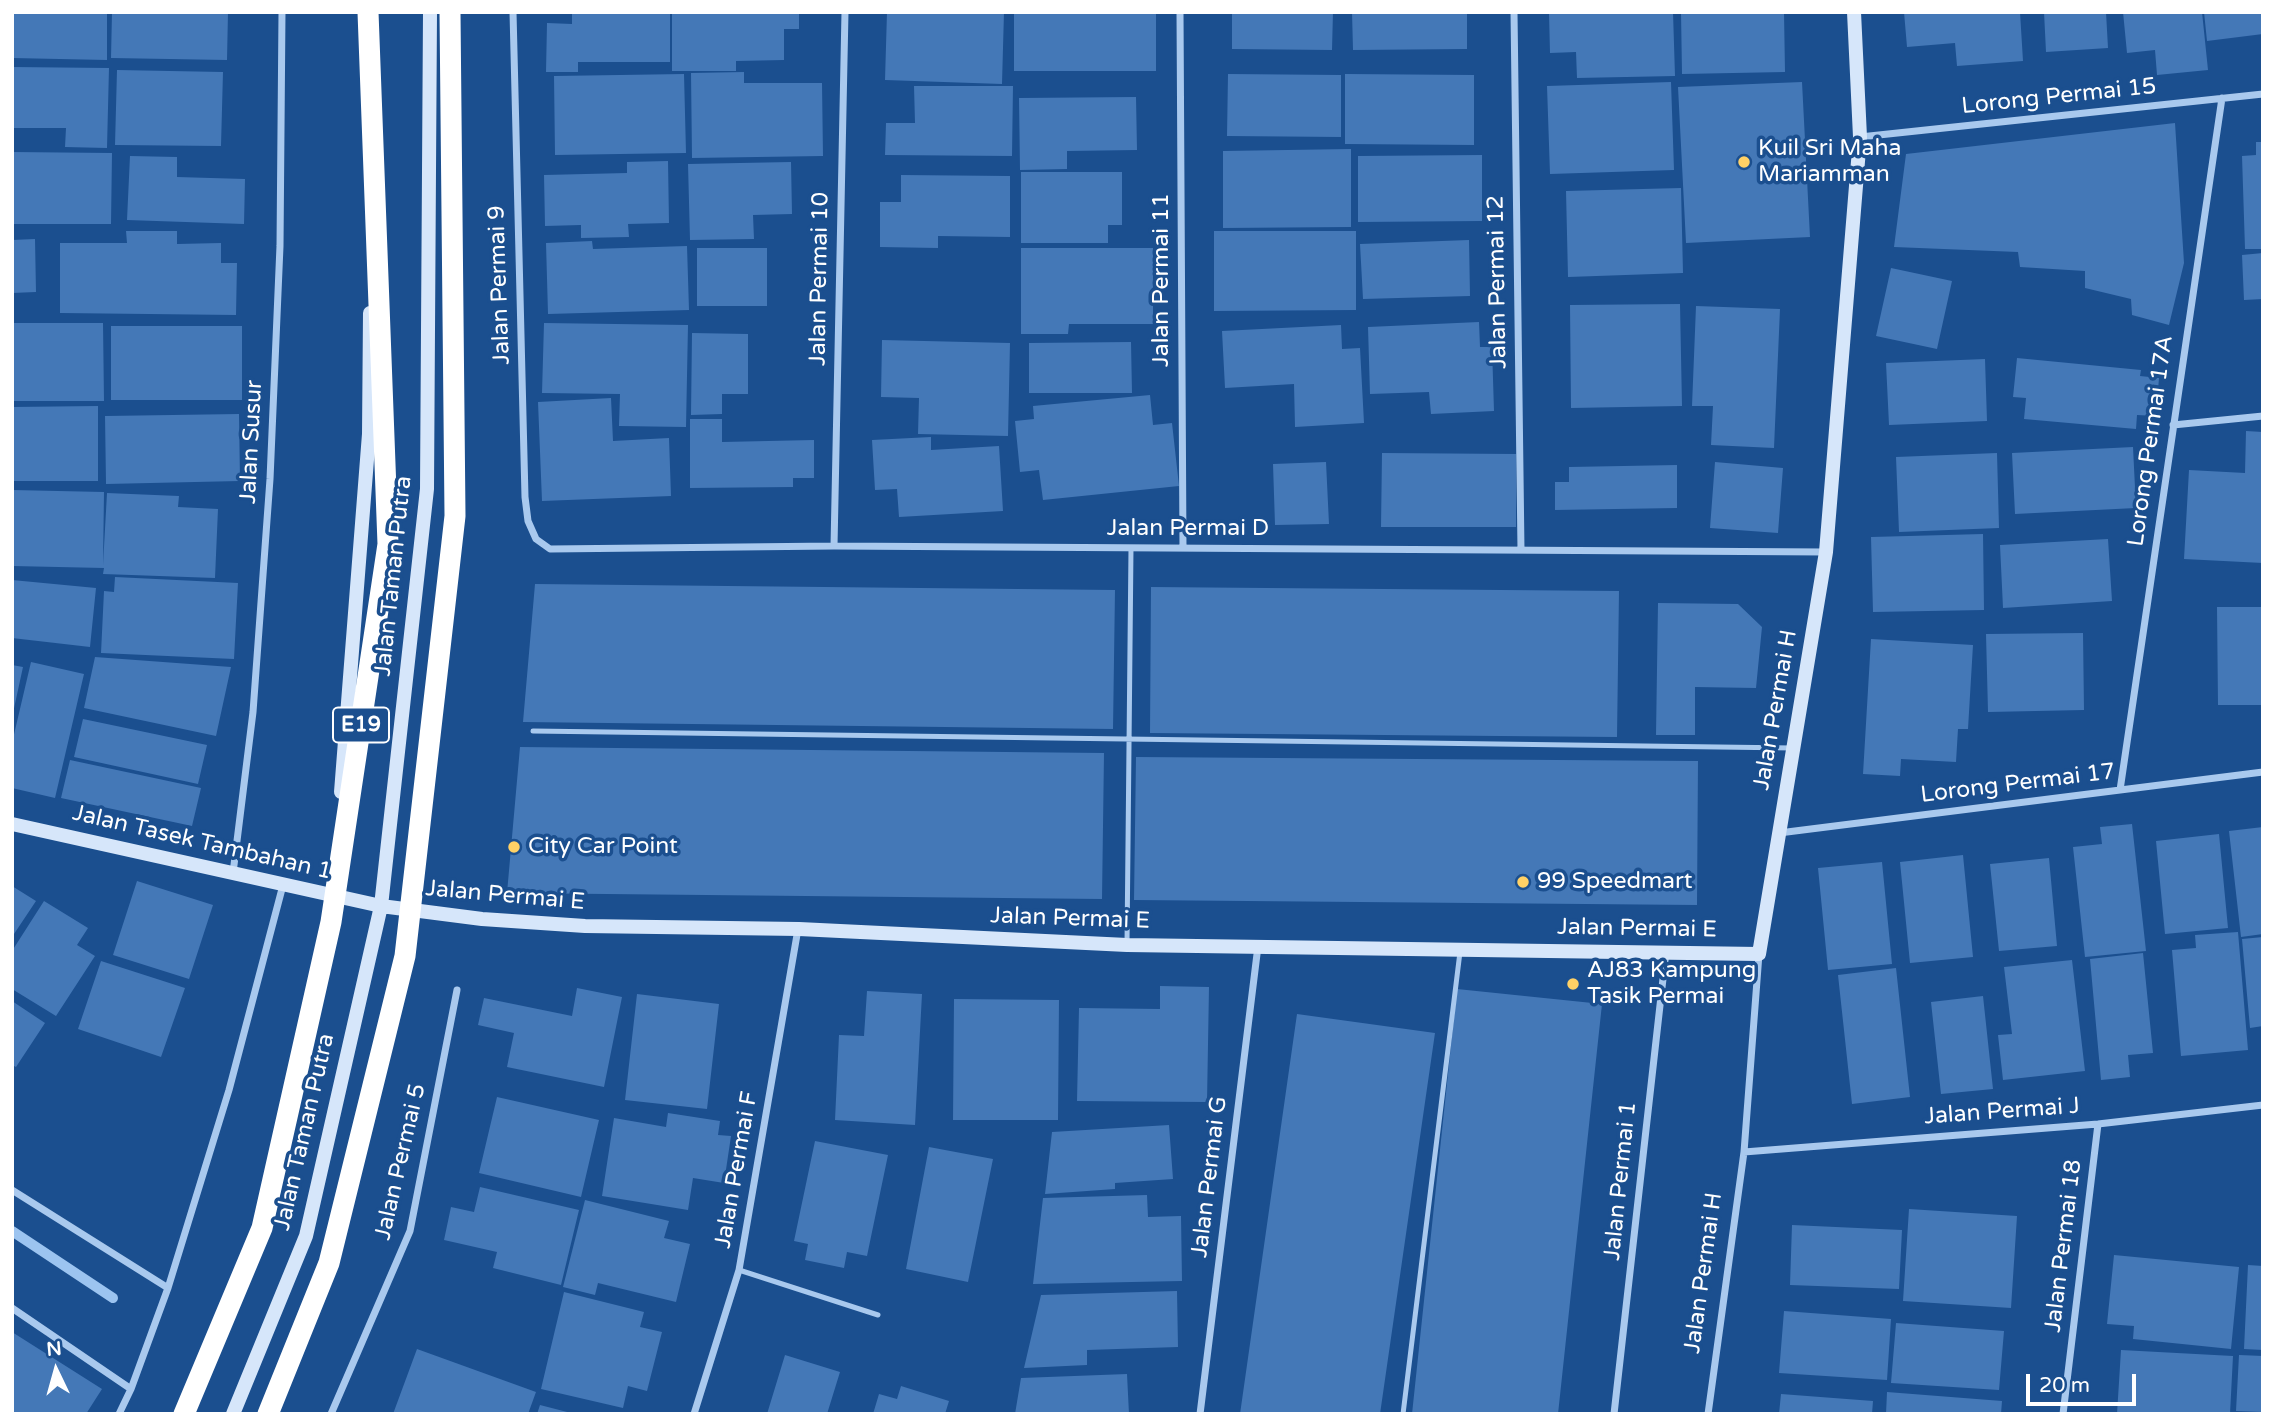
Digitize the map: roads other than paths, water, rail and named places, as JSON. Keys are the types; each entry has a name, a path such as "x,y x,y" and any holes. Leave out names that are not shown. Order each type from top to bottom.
{"highway":[{"name":"E19","path":"183,1414 262,1228 331,922 388,544 369,12"},
{"path":"268,1414 328,1263 405,956 454,516 450,12"}],"street":[{"name":"Jalan Susur","path":"233,873 253,712 270,479 280,246 282,12"},
{"name":"Jalan Taman Putra","path":"319,975 333,895 369,434 369,12"},
{"name":"Jalan Taman Putra","path":"233,1414 306,1236 381,906 427,489 430,12"},
{"name":"Jalan Permai 9","path":"513,12 525,497 528,521 536,539 550,549"},
{"name":"Jalan Permai 10","path":"834,546 845,12"},
{"name":"Jalan Permai 11","path":"1180,12 1183,548"},
{"name":"Jalan Permai 12","path":"1514,12 1521,550"},
{"name":"Jalan Permai H","path":"1708,1414 1744,1152 1759,954 1826,552 1860,137 1854,12"},
{"name":"Lorong Permai 15","path":"1860,137 2263,94"},
{"name":"Lorong Permai 17A","path":"2120,790 2222,98"},
{"path":"2173,425 2263,416"},
{"name":"Jalan Permai D","path":"550,549 834,546 1826,552"},
{"name":"Lorong Permai 17","path":"1779,834 2263,772"},
{"name":"Jalan Tasek Tambahan 1","path":"12,824 381,906"},
{"path":"119,1414 131,1389 168,1288 229,1090 283,885"},
{"name":"Jalan Permai E","path":"381,906 482,919 586,926 799,929 1127,945 1759,954"},
{"name":"Jalan Permai F","path":"694,1414 739,1270 799,929"},
{"name":"Jalan Permai G","path":"1200,1414 1258,945"},
{"name":"Jalan Permai 1","path":"1614,1414 1665,952"},
{"name":"Jalan Permai 5","path":"331,1414 410,1231 457,990"},
{"name":"Jalan Permai J","path":"1744,1152 2098,1124 2263,1105"},
{"name":"Jalan Permai 18","path":"2063,1414 2098,1124"},
{"path":"12,1190 168,1288"},
{"path":"12,1308 131,1389"}],"lane":[{"path":"1127,945 1131,548"},
{"path":"533,731 1793,748"},
{"path":"1403,1414 1460,949"},
{"path":"739,1270 878,1315"}],"waterway":[{"path":"12,1231 113,1298"}],"place":[{"name":"Kuil Sri Maha Mariamman","path":"1744,162"},
{"name":"City Car Point","path":"514,847"},
{"name":"99 Speedmart","path":"1523,882"},
{"name":"AJ83 Kampung Tasik Permai","path":"1573,984"}]}
